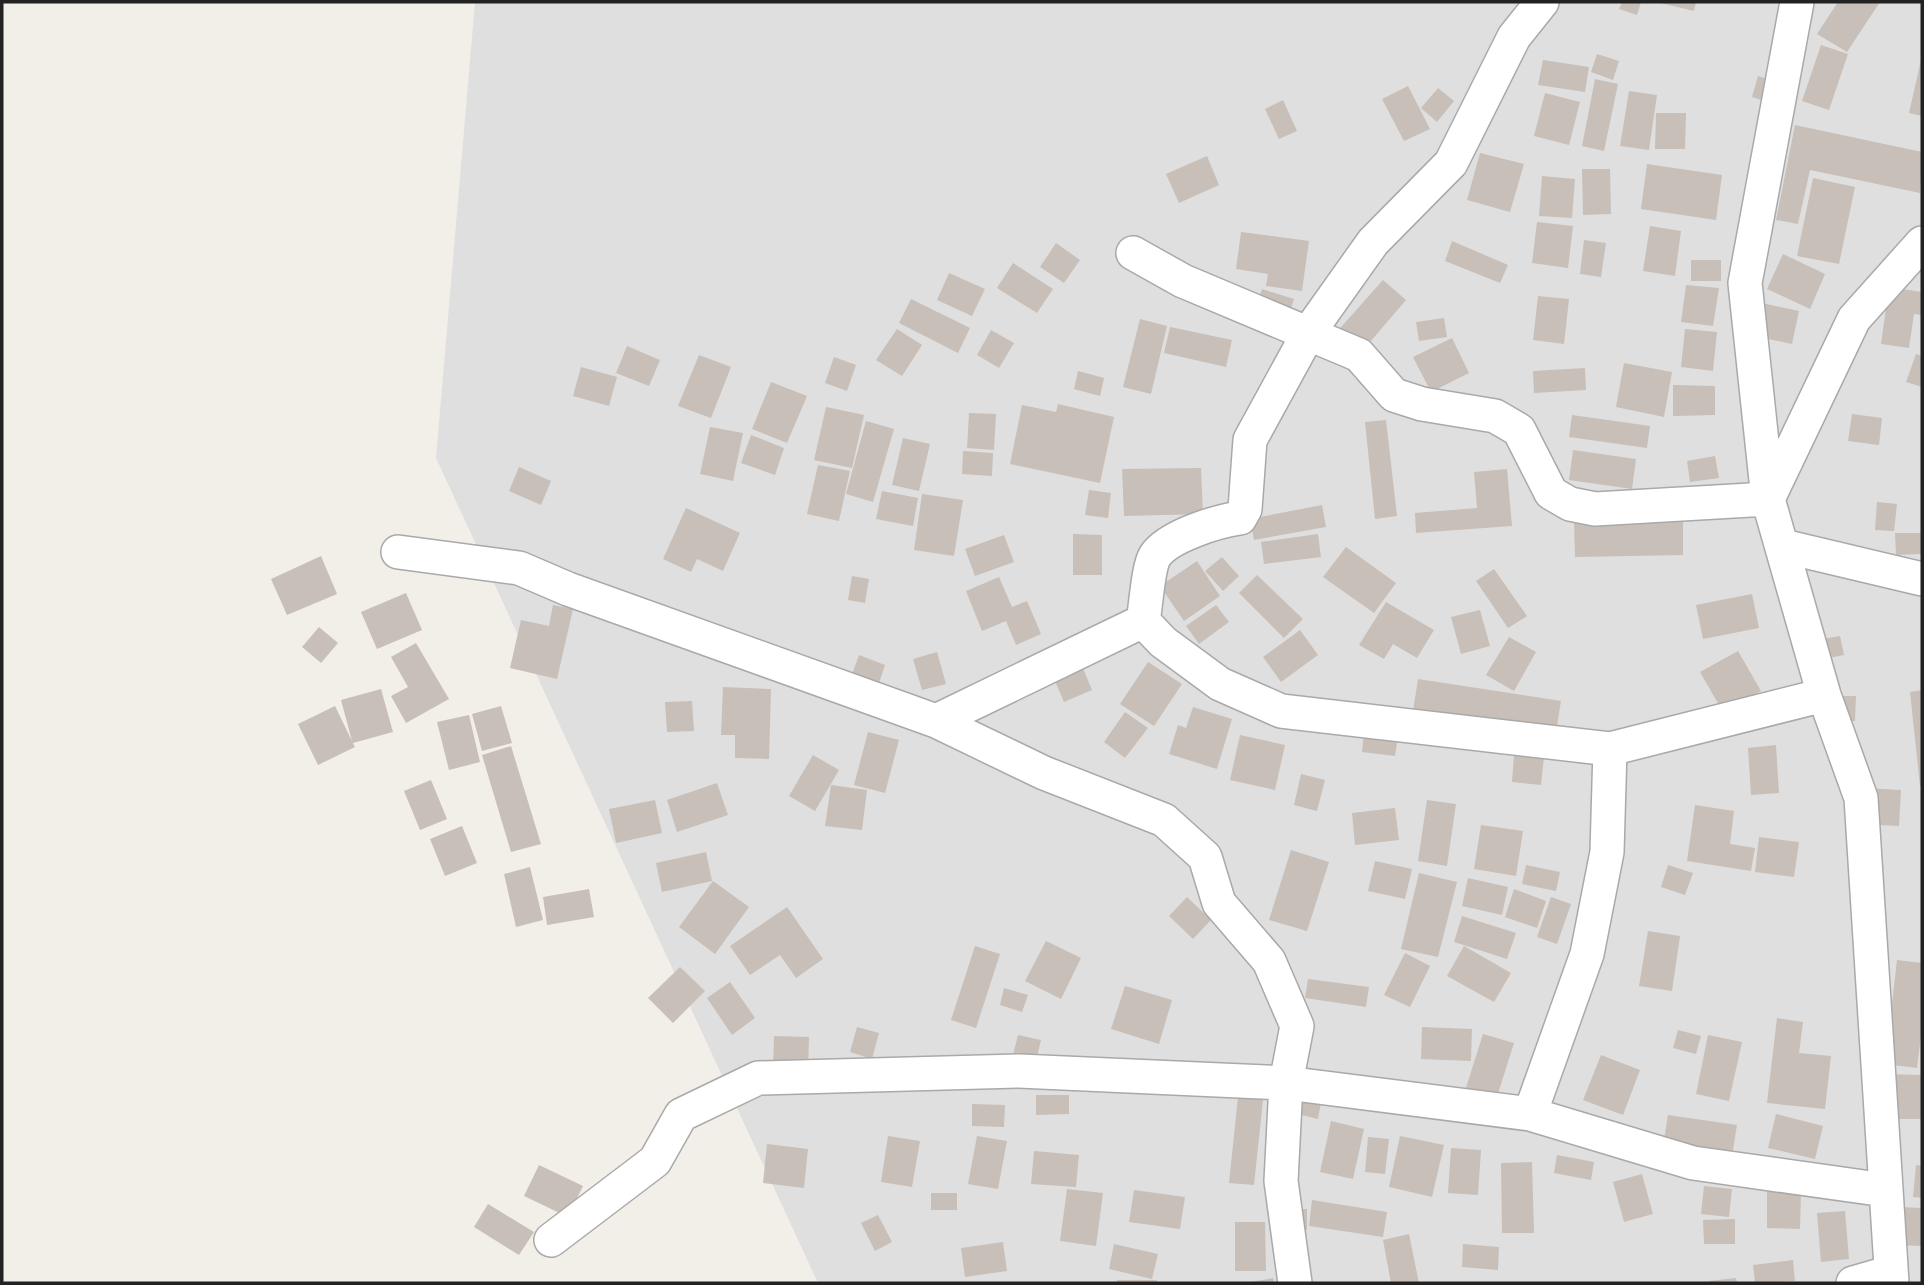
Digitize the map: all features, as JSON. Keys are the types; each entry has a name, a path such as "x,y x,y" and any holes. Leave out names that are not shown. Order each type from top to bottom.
{"street":[{"path":"1143,621 1154,556 1167,544 1218,521 1240,518 1245,509 1250,440 1309,332 1373,242 1451,163 1514,37 1542,2"},
{"path":"1797,2 1745,283 1768,499 1824,695 1861,798 1892,1277 1853,1283"},
{"path":"1768,499 1854,319 1922,243"},
{"path":"1133,253 1183,281 1359,355 1394,396 1422,404 1495,416 1519,430 1551,492 1570,504 1595,509 1768,499"},
{"path":"1783,546 1922,579"},
{"path":"398,552 519,568 568,589 936,722 1044,773 1164,820 1205,857 1219,902 1269,961 1297,1026 1286,1083 1281,1181 1295,1283"},
{"path":"936,722 1143,621"},
{"path":"1143,621 1163,642 1220,684 1281,711 1610,749 1824,695"},
{"path":"1530,1114 1587,954 1606,852 1610,749"},
{"path":"551,1240 655,1161 681,1115 758,1078 1019,1070 1286,1083 1530,1114 1693,1163 1885,1190"}],"shaded area":[{"path":"475,2 1922,2 1922,1283 818,1283 436,458"}],"building":[{"path":"1622,2 1641,2 1637,15 1619,9"},
{"path":"1656,2 1696,2 1694,11"},
{"path":"1838,2 1880,2 1847,52 1817,34"},
{"path":"1821,45 1848,54 1829,110 1802,101"},
{"path":"1597,54 1619,61 1613,80 1591,72"},
{"path":"1543,60 1589,67 1585,92 1538,85"},
{"path":"1922,60 1922,116 1909,113"},
{"path":"1758,76 1796,88 1790,109 1752,97"},
{"path":"1595,79 1618,84 1604,151 1582,146"},
{"path":"1408,86 1430,129 1404,141 1382,99"},
{"path":"1438,88 1454,101 1437,122 1421,108"},
{"path":"1629,91 1657,95 1649,150 1620,146"},
{"path":"1545,93 1580,102 1569,145 1534,136"},
{"path":"1283,100 1297,131 1279,139 1265,109"},
{"path":"1656,113 1686,113 1685,149 1655,149"},
{"path":"1795,125 1922,152 1920,193 1810,170 1798,224 1776,220"},
{"path":"1480,153 1524,164 1510,212 1467,200"},
{"path":"1207,156 1219,185 1179,203 1166,174"},
{"path":"1647,164 1722,175 1716,220 1641,209"},
{"path":"1582,169 1610,169 1611,214 1583,215"},
{"path":"1542,176 1575,179 1572,218 1539,216"},
{"path":"1813,178 1855,187 1839,264 1797,256"},
{"path":"1537,222 1573,226 1568,268 1532,263"},
{"path":"1650,226 1681,231 1675,276 1643,271"},
{"path":"1241,232 1309,241 1302,291 1266,286 1268,274 1236,269"},
{"path":"1584,240 1606,243 1601,277 1580,274"},
{"path":"1452,241 1508,265 1500,283 1445,261"},
{"path":"1056,243 1080,260 1064,283 1040,267"},
{"path":"1783,254 1825,274 1810,309 1767,289"},
{"path":"1691,260 1721,260 1721,281 1691,281"},
{"path":"1013,263 1053,289 1037,313 997,288"},
{"path":"949,273 985,289 972,316 937,300"},
{"path":"1383,280 1406,300 1358,356 1334,335"},
{"path":"1686,285 1719,288 1713,326 1681,322"},
{"path":"1889,287 1922,292 1922,315 1914,314 1909,348 1881,344"},
{"path":"1262,289 1294,299 1287,320 1255,310"},
{"path":"1538,296 1569,299 1564,344 1533,340"},
{"path":"911,299 970,328 958,353 899,323"},
{"path":"1762,303 1799,311 1792,344 1755,336"},
{"path":"1444,318 1447,337 1419,341 1416,322"},
{"path":"1140,319 1167,326 1151,394 1123,387"},
{"path":"1170,327 1232,340 1226,367 1164,353"},
{"path":"897,329 922,345 902,376 876,360"},
{"path":"1685,329 1717,332 1713,371 1681,367"},
{"path":"991,330 1014,343 999,368 977,355"},
{"path":"1452,338 1469,373 1431,392 1413,357"},
{"path":"627,346 660,360 649,386 616,373"},
{"path":"1916,354 1922,356 1922,387 1906,382"},
{"path":"699,355 731,367 711,418 678,406"},
{"path":"834,357 856,365 847,391 825,383"},
{"path":"1624,363 1672,372 1664,417 1616,407"},
{"path":"581,367 617,377 609,406 573,396"},
{"path":"1585,368 1586,390 1534,393 1533,371"},
{"path":"1078,371 1104,378 1100,396 1074,389"},
{"path":"771,382 807,396 787,443 752,429"},
{"path":"1673,385 1715,386 1715,415 1673,416"},
{"path":"1058,404 1114,417 1100,483 1010,464 1022,405 1056,412"},
{"path":"826,407 864,415 852,468 814,460"},
{"path":"969,413 996,414 994,450 967,448"},
{"path":"1852,414 1882,418 1879,445 1848,441"},
{"path":"1572,415 1650,426 1647,448 1569,437"},
{"path":"1386,420 1397,516 1375,519 1365,422"},
{"path":"866,421 894,429 873,502 846,494"},
{"path":"710,427 743,433 733,481 700,474"},
{"path":"751,435 784,448 775,475 741,463"},
{"path":"903,438 930,444 919,491 892,485"},
{"path":"1573,450 1636,459 1632,489 1569,480"},
{"path":"963,451 993,453 992,476 962,474"},
{"path":"1715,456 1719,478 1690,482 1687,461"},
{"path":"818,465 850,471 839,521 807,514"},
{"path":"519,467 551,481 541,505 509,491"},
{"path":"1201,468 1203,514 1124,516 1122,469"},
{"path":"1507,469 1512,526 1416,533 1415,513 1477,508 1474,472"},
{"path":"1089,490 1111,493 1108,518 1085,515"},
{"path":"882,491 918,498 913,526 876,519"},
{"path":"922,494 963,500 954,556 914,550"},
{"path":"1877,502 1897,504 1894,531 1875,530"},
{"path":"1322,505 1326,527 1254,540 1250,519"},
{"path":"686,508 740,533 723,571 697,559 691,572 663,559"},
{"path":"1683,522 1683,555 1575,557 1574,523"},
{"path":"1895,533 1922,533 1922,554 1896,555"},
{"path":"1073,534 1102,535 1102,575 1073,575"},
{"path":"1318,534 1321,557 1264,564 1261,542"},
{"path":"1004,535 1014,562 975,576 965,549"},
{"path":"1346,547 1396,583 1374,613 1323,577"},
{"path":"321,556 337,594 287,615 271,579"},
{"path":"1222,557 1239,576 1223,591 1205,571"},
{"path":"1197,561 1220,596 1184,621 1160,586"},
{"path":"1494,569 1527,616 1508,628 1476,581"},
{"path":"1257,575 1303,619 1284,638 1239,593"},
{"path":"852,576 869,579 865,603 848,600"},
{"path":"999,577 1012,607 1027,601 1041,634 1016,645 1006,621 982,631 966,591"},
{"path":"406,593 422,630 377,649 361,612"},
{"path":"1752,594 1759,628 1703,639 1696,605"},
{"path":"1386,602 1434,630 1417,658 1393,644 1384,659 1359,645"},
{"path":"553,605 573,609 557,679 510,668 521,620 549,626"},
{"path":"1216,605 1229,622 1199,644 1186,626"},
{"path":"1480,610 1490,646 1461,654 1451,617"},
{"path":"319,627 338,643 321,663 302,647"},
{"path":"1300,630 1318,655 1281,682 1263,657"},
{"path":"1840,636 1844,655 1819,660 1816,640"},
{"path":"1509,637 1536,652 1514,691 1486,675"},
{"path":"416,643 449,699 406,723 391,696 408,687 391,657"},
{"path":"1738,651 1761,691 1723,712 1700,672"},
{"path":"937,652 946,684 922,690 913,659"},
{"path":"1077,654 1092,690 1064,702 1048,665"},
{"path":"859,655 885,665 877,689 850,680"},
{"path":"1148,662 1182,684 1154,726 1120,704"},
{"path":"1418,679 1561,701 1556,732 1413,711"},
{"path":"723,687 771,689 769,759 735,758 735,735 721,735"},
{"path":"381,689 393,732 353,743 355,747 318,765 298,724 335,706 352,741 341,700"},
{"path":"1922,690 1922,786 1920,786 1910,692"},
{"path":"1832,696 1856,696 1855,721 1831,721"},
{"path":"692,701 694,731 667,732 665,702"},
{"path":"501,706 512,743 482,751 472,714"},
{"path":"1193,707 1232,719 1217,769 1169,754 1178,725 1186,728"},
{"path":"1125,712 1148,728 1125,758 1104,742"},
{"path":"469,715 480,762 449,770 437,722"},
{"path":"868,732 899,740 885,793 854,785"},
{"path":"1364,732 1398,736 1395,756 1362,752"},
{"path":"1240,735 1285,745 1275,790 1230,780"},
{"path":"1776,745 1779,793 1751,795 1748,748"},
{"path":"511,746 541,844 511,852 482,755"},
{"path":"1514,754 1544,757 1541,785 1512,782"},
{"path":"813,755 839,770 815,811 789,796"},
{"path":"1301,774 1325,780 1317,811 1294,805"},
{"path":"431,780 447,819 420,830 404,791"},
{"path":"717,783 728,815 677,832 667,800"},
{"path":"831,785 867,790 862,830 825,826"},
{"path":"1865,788 1901,790 1899,826 1863,824"},
{"path":"655,800 662,833 616,843 609,809"},
{"path":"1427,800 1456,804 1447,866 1418,861"},
{"path":"1695,805 1734,811 1730,844 1755,848 1751,871 1687,861"},
{"path":"1395,808 1399,840 1355,845 1352,813"},
{"path":"1481,825 1523,831 1516,876 1474,869"},
{"path":"462,826 477,863 445,876 430,839"},
{"path":"1759,837 1799,842 1794,877 1755,872"},
{"path":"1291,850 1329,862 1307,931 1269,920"},
{"path":"706,852 712,881 662,892 656,863"},
{"path":"1375,861 1412,869 1405,899 1368,891"},
{"path":"1526,865 1560,872 1556,891 1522,884"},
{"path":"1668,865 1693,873 1685,895 1661,887"},
{"path":"530,867 543,920 516,927 504,874"},
{"path":"1419,873 1457,882 1438,957 1401,949"},
{"path":"1468,878 1508,887 1502,915 1462,906"},
{"path":"713,881 749,907 715,954 679,927"},
{"path":"589,889 594,917 547,925 543,897"},
{"path":"1514,889 1546,901 1537,928 1505,917"},
{"path":"1187,897 1211,920 1193,939 1169,916"},
{"path":"1551,897 1571,904 1557,944 1537,937"},
{"path":"787,907 823,959 796,978 780,955 750,975 730,946"},
{"path":"1462,916 1516,933 1507,959 1454,942"},
{"path":"1648,931 1680,936 1672,991 1639,986"},
{"path":"1046,941 1081,958 1061,999 1025,981"},
{"path":"975,946 1000,954 976,1028 951,1020"},
{"path":"1464,946 1511,973 1494,1002 1447,976"},
{"path":"1405,953 1430,966 1410,1007 1384,995"},
{"path":"1897,960 1922,963 1922,1027 1917,1068 1885,1064"},
{"path":"680,967 705,991 673,1023 648,998"},
{"path":"1308,979 1369,987 1366,1007 1305,998"},
{"path":"730,982 755,1018 732,1035 707,998"},
{"path":"1125,986 1172,1000 1159,1044 1111,1029"},
{"path":"1004,988 1028,995 1022,1012 1000,1005"},
{"path":"1777,1018 1803,1022 1799,1053 1831,1056 1825,1109 1767,1103"},
{"path":"857,1027 879,1033 872,1059 850,1052"},
{"path":"1422,1027 1472,1029 1471,1061 1421,1059"},
{"path":"1678,1030 1701,1036 1696,1054 1673,1048"},
{"path":"1483,1034 1514,1043 1496,1100 1465,1091"},
{"path":"1018,1035 1041,1040 1036,1061 1013,1055"},
{"path":"1708,1035 1742,1042 1729,1101 1696,1094"},
{"path":"774,1036 809,1037 808,1072 773,1070"},
{"path":"1601,1055 1640,1070 1623,1115 1583,1100"},
{"path":"1885,1074 1921,1075 1921,1119 1884,1119"},
{"path":"1036,1095 1069,1095 1069,1114 1036,1115"},
{"path":"1292,1095 1321,1102 1318,1119 1289,1112"},
{"path":"1238,1097 1263,1100 1254,1185 1229,1183"},
{"path":"972,1104 1005,1105 1004,1127 972,1126"},
{"path":"1776,1114 1823,1126 1815,1159 1768,1148"},
{"path":"1668,1115 1737,1125 1732,1156 1663,1146"},
{"path":"1331,1121 1364,1129 1353,1179 1320,1172"},
{"path":"888,1136 920,1141 912,1187 881,1182"},
{"path":"977,1136 1007,1141 998,1189 968,1184"},
{"path":"1400,1136 1444,1145 1432,1197 1389,1187"},
{"path":"1368,1137 1389,1139 1385,1174 1365,1172"},
{"path":"767,1144 808,1149 804,1188 763,1183"},
{"path":"1451,1148 1481,1150 1478,1195 1448,1193"},
{"path":"1034,1151 1079,1155 1076,1187 1031,1184"},
{"path":"1557,1155 1594,1162 1591,1180 1554,1173"},
{"path":"1532,1162 1534,1233 1502,1233 1501,1163"},
{"path":"539,1165 583,1186 568,1217 524,1196"},
{"path":"1916,1165 1922,1166 1922,1198 1913,1197"},
{"path":"1642,1174 1653,1214 1624,1222 1613,1182"},
{"path":"1704,1186 1732,1189 1729,1217 1701,1214"},
{"path":"1067,1189 1103,1193 1096,1246 1060,1241"},
{"path":"1134,1190 1185,1197 1180,1229 1129,1222"},
{"path":"1767,1191 1801,1192 1800,1229 1767,1228"},
{"path":"931,1193 957,1193 957,1210 931,1210"},
{"path":"1312,1200 1387,1212 1383,1237 1309,1226"},
{"path":"488,1204 534,1232 519,1255 474,1227"},
{"path":"1899,1207 1922,1208 1922,1246 1897,1245"},
{"path":"1287,1209 1307,1209 1307,1230 1287,1230"},
{"path":"1845,1211 1849,1259 1821,1262 1817,1213"},
{"path":"878,1215 892,1242 875,1251 861,1223"},
{"path":"1735,1219 1735,1244 1704,1244 1703,1220"},
{"path":"1235,1222 1265,1222 1266,1271 1235,1271"},
{"path":"1409,1234 1419,1283 1391,1283 1383,1240"},
{"path":"1003,1242 1007,1271 965,1277 961,1248"},
{"path":"1114,1244 1158,1254 1152,1279 1109,1269"},
{"path":"1463,1244 1499,1247 1498,1270 1462,1267"},
{"path":"1793,1260 1795,1281 1755,1283 1753,1265"},
{"path":"1273,1278 1274,1283 1251,1283 1251,1282"},
{"path":"1736,1278 1737,1283 1709,1283 1709,1281"},
{"path":"1117,1280 1157,1280 1157,1283 1117,1283"}]}
